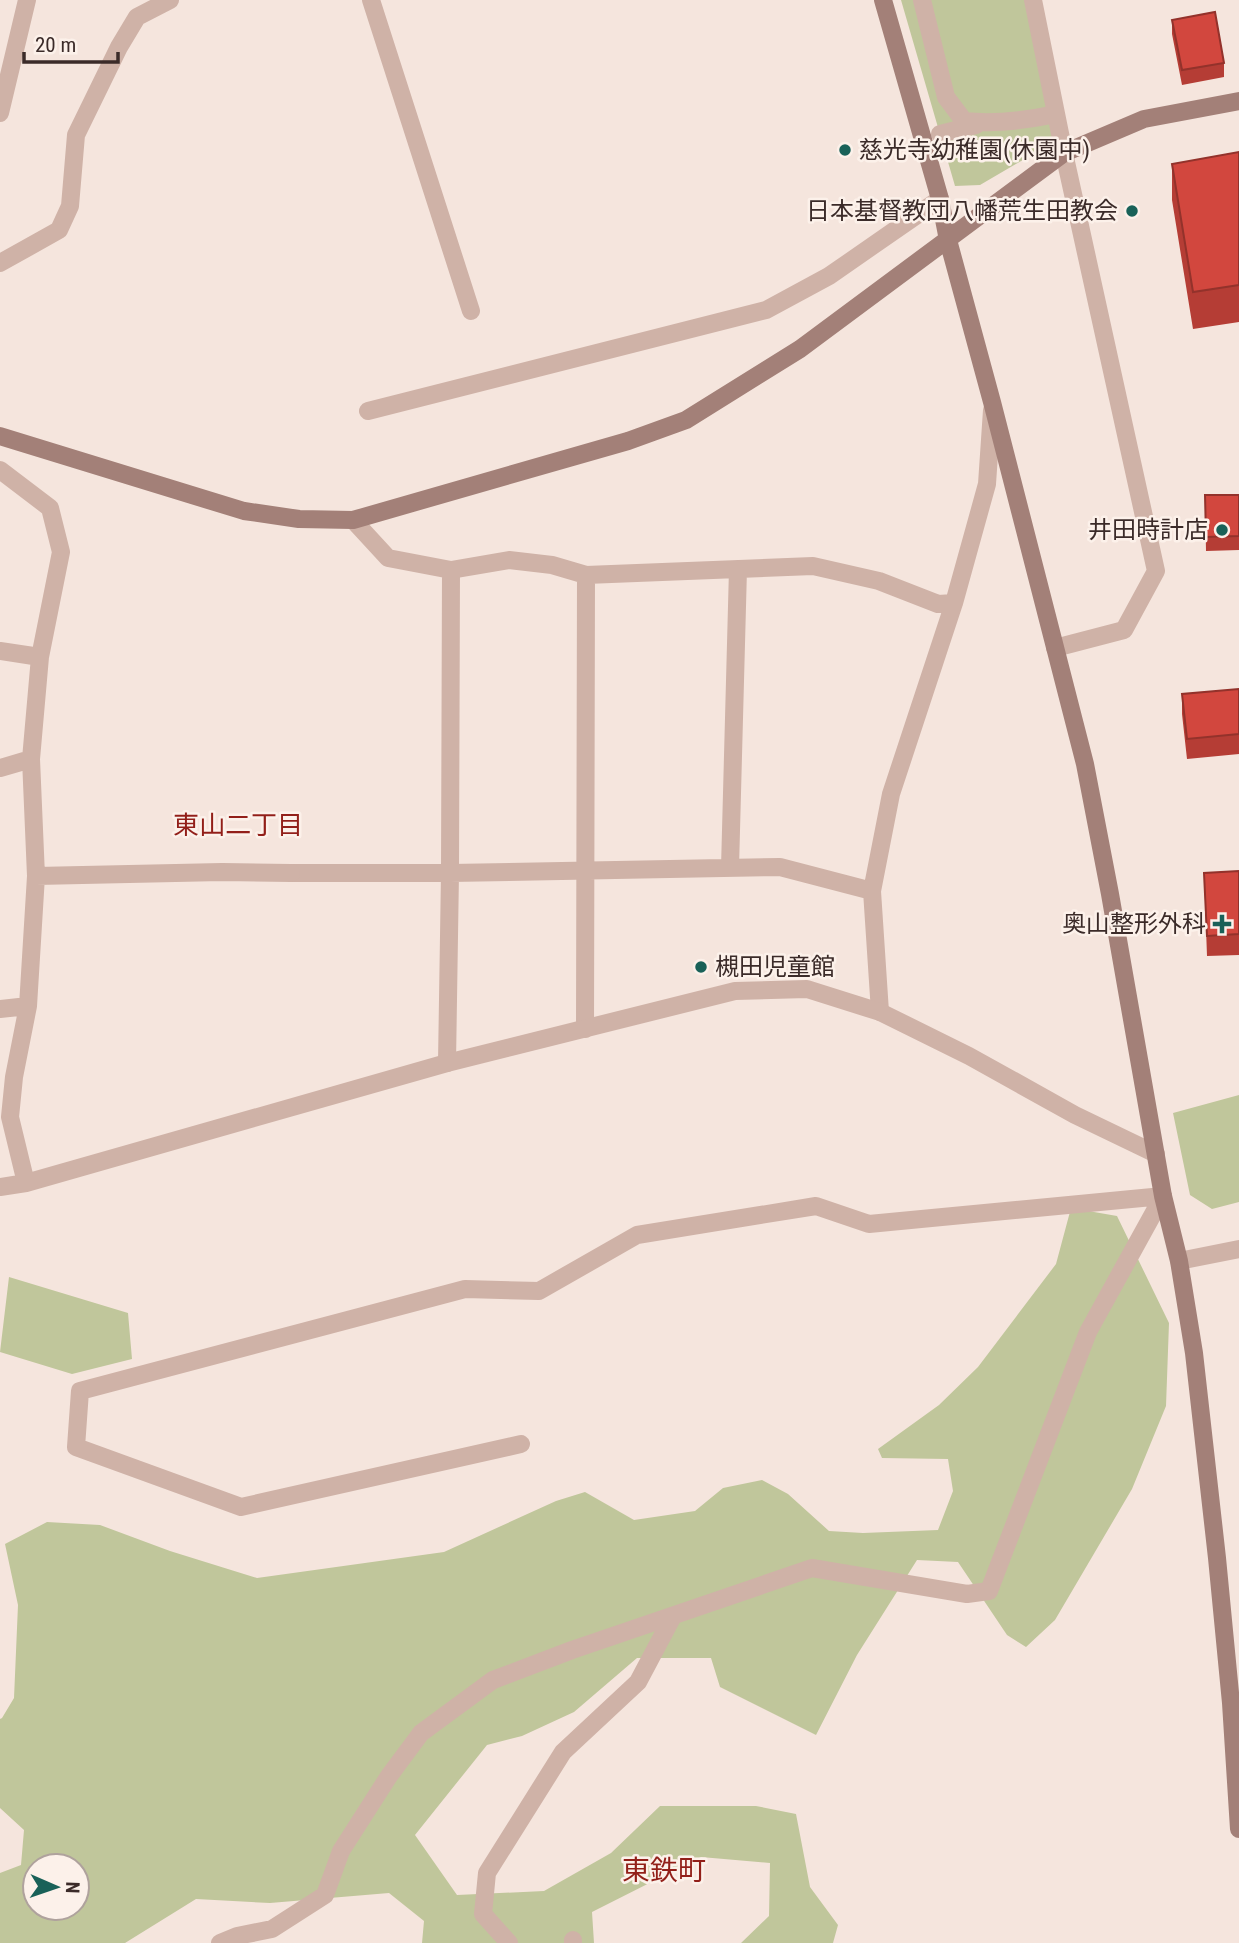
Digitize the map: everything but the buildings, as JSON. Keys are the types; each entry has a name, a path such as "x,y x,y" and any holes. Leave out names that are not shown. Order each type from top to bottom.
{"street":[{"path":"0,113 27,0"},
{"path":"0,263 59,230 70,206 76,135 137,17 170,0"},
{"path":"371,0 471,311"},
{"path":"883,0 940,199 948,240 1085,764 1111,894 1163,1196 1179,1261 1194,1353 1231,1703 1239,1829"},
{"path":"922,0 946,97 964,121 983,123"},
{"path":"1033,0 1156,571 1124,630 1055,648"},
{"path":"0,436 244,511 299,519 353,520 628,441 686,420 800,349 1064,153 1144,119 1239,101"},
{"path":"940,134 983,123 1051,115"},
{"path":"368,411 766,310 829,276 940,199"},
{"path":"880,1012 872,891 891,794 954,603 987,484 992,402"},
{"path":"0,470 50,508 61,552 40,657 31,759 36,876 28,1006 14,1077 10,1117 26,1183"},
{"path":"353,520 388,558 451,570 509,560 552,565 586,575 813,566 879,581 938,604 954,603"},
{"path":"730,868 738,569"},
{"path":"447,1063 451,570"},
{"path":"585,1029 586,575"},
{"path":"0,651 40,657"},
{"path":"0,768 31,759"},
{"path":"36,876 780,867 872,891"},
{"path":"0,1186 26,1183 447,1063 736,991 807,989 880,1012 969,1056 1075,1115 1156,1154"},
{"path":"0,1009 28,1006"},
{"path":"521,1444 242,1507 76,1447 80,1391 465,1289 539,1291 637,1235 816,1206 869,1224 1163,1196"},
{"path":"220,1943 237,1936 272,1929 326,1895 341,1851 389,1776 421,1733 493,1680 572,1650 812,1568 967,1594 989,1591 1088,1332 1163,1196"},
{"path":"1179,1261 1239,1249"},
{"path":"509,1943 483,1914 487,1873 563,1752 638,1682 673,1616"}],"green space":[{"path":"901,0 1026,0 1055,141 980,185 955,186"},
{"path":"1239,1095 1239,1202 1212,1209 1190,1195 1173,1113"},
{"path":"1071,1208 1117,1216 1169,1323 1166,1406 1132,1489 1055,1620 1026,1647 1007,1635 958,1562 917,1560 857,1655 816,1735 720,1687 711,1658 637,1658 574,1712 522,1736 487,1745 415,1835 457,1895 544,1891 611,1853 660,1806 756,1806 796,1814 810,1887 838,1925 833,1943 741,1943 769,1916 770,1863 701,1857 592,1912 594,1943 422,1943 424,1921 389,1893 270,1903 196,1899 125,1943 0,1943 0,1873 21,1865 21,1922 91,1922 91,1852 22,1852 24,1830 0,1808 0,1719 14,1698 18,1605 5,1544 47,1522 100,1525 170,1551 257,1578 444,1552 556,1501 585,1492 634,1520 695,1511 723,1488 762,1480 788,1494 829,1531 863,1533 938,1530 953,1491 948,1459 882,1458 878,1449 939,1405 978,1367 1056,1264"},
{"path":"9,1277 128,1313 132,1359 72,1374 0,1352"}],"place":[{"name":"慈光寺幼稚園(休園中)","path":"845,150"},
{"name":"日本基督教団八幡荒生田教会","path":"1132,211"},
{"name":"井田時計店","path":"1222,530"},
{"name":"奥山整形外科","path":"1222,924"},
{"name":"槻田児童館","path":"701,967"}],"district":[{"name":"東山二丁目","path":"238,825"},
{"name":"東鉄町","path":"664,1870"}]}
